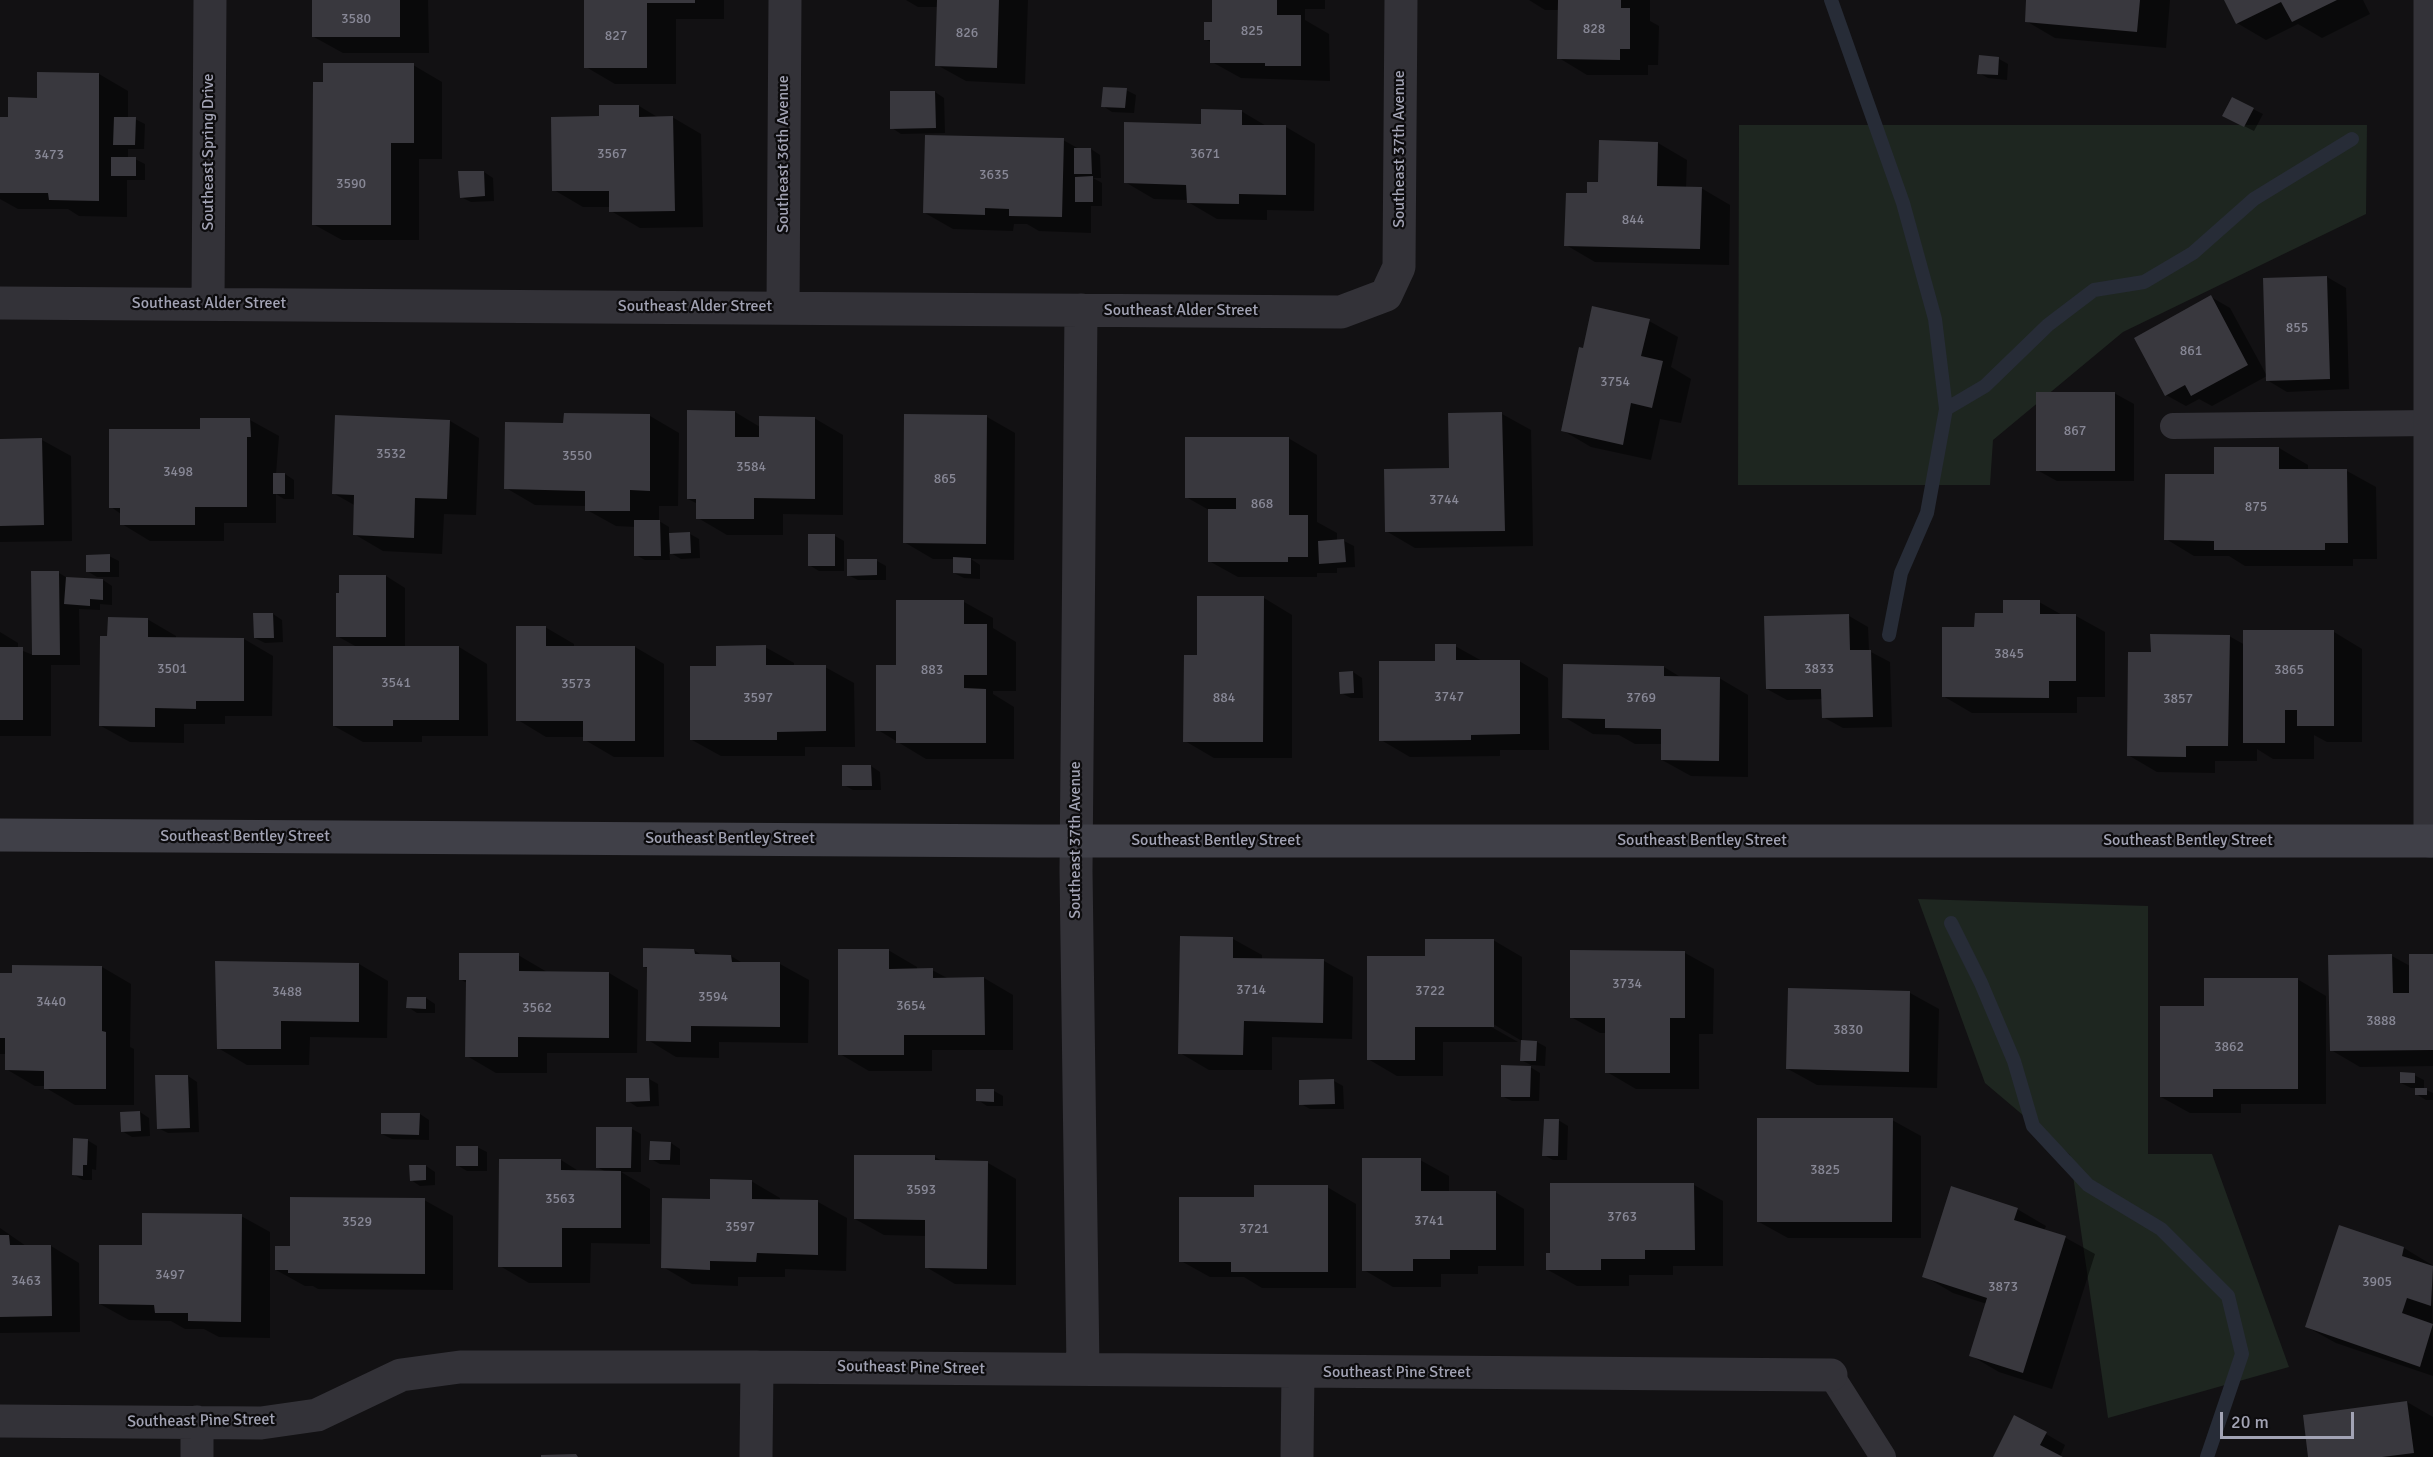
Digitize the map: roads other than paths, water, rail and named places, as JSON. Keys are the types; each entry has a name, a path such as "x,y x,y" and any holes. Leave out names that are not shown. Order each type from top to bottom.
{"street":[{"name":"Southeast Spring Drive","path":"208,304 210,0"},
{"name":"Southeast 36th Avenue","path":"783,307 785,0"},
{"name":"Southeast 37th Avenue","path":"1386,295 1399,267 1401,0"},
{"path":"2430,0 2431,841"},
{"name":"Southeast Alder Street","path":"0,303 1341,312 1386,295"},
{"name":"Southeast 37th Avenue","path":"1081,310 1076,841 1083,1370"},
{"name":"Southeast Bentley Street","path":"0,835 1076,841 2431,841"},
{"name":"Southeast Pine Street","path":"0,1421 261,1424 316,1415 401,1375 460,1366 757,1366 1832,1375"},
{"path":"756,1457 757,1366"},
{"path":"1297,1457 1298,1372"},
{"path":"197,1422 197,1457"}],"lane":[{"path":"2173,426 2430,423"},
{"path":"1832,1375 1883,1457"}],"waterway":[{"path":"1831,0 1903,203 1935,319 1946,409 1927,513 1901,573 1889,635"},
{"path":"1946,409 1985,386 2048,325 2094,290 2144,282 2193,253 2254,199 2352,139"},
{"path":"1951,923 1981,983 2014,1061 2033,1126 2088,1185 2161,1229 2228,1296 2242,1354 2207,1457"}]}
